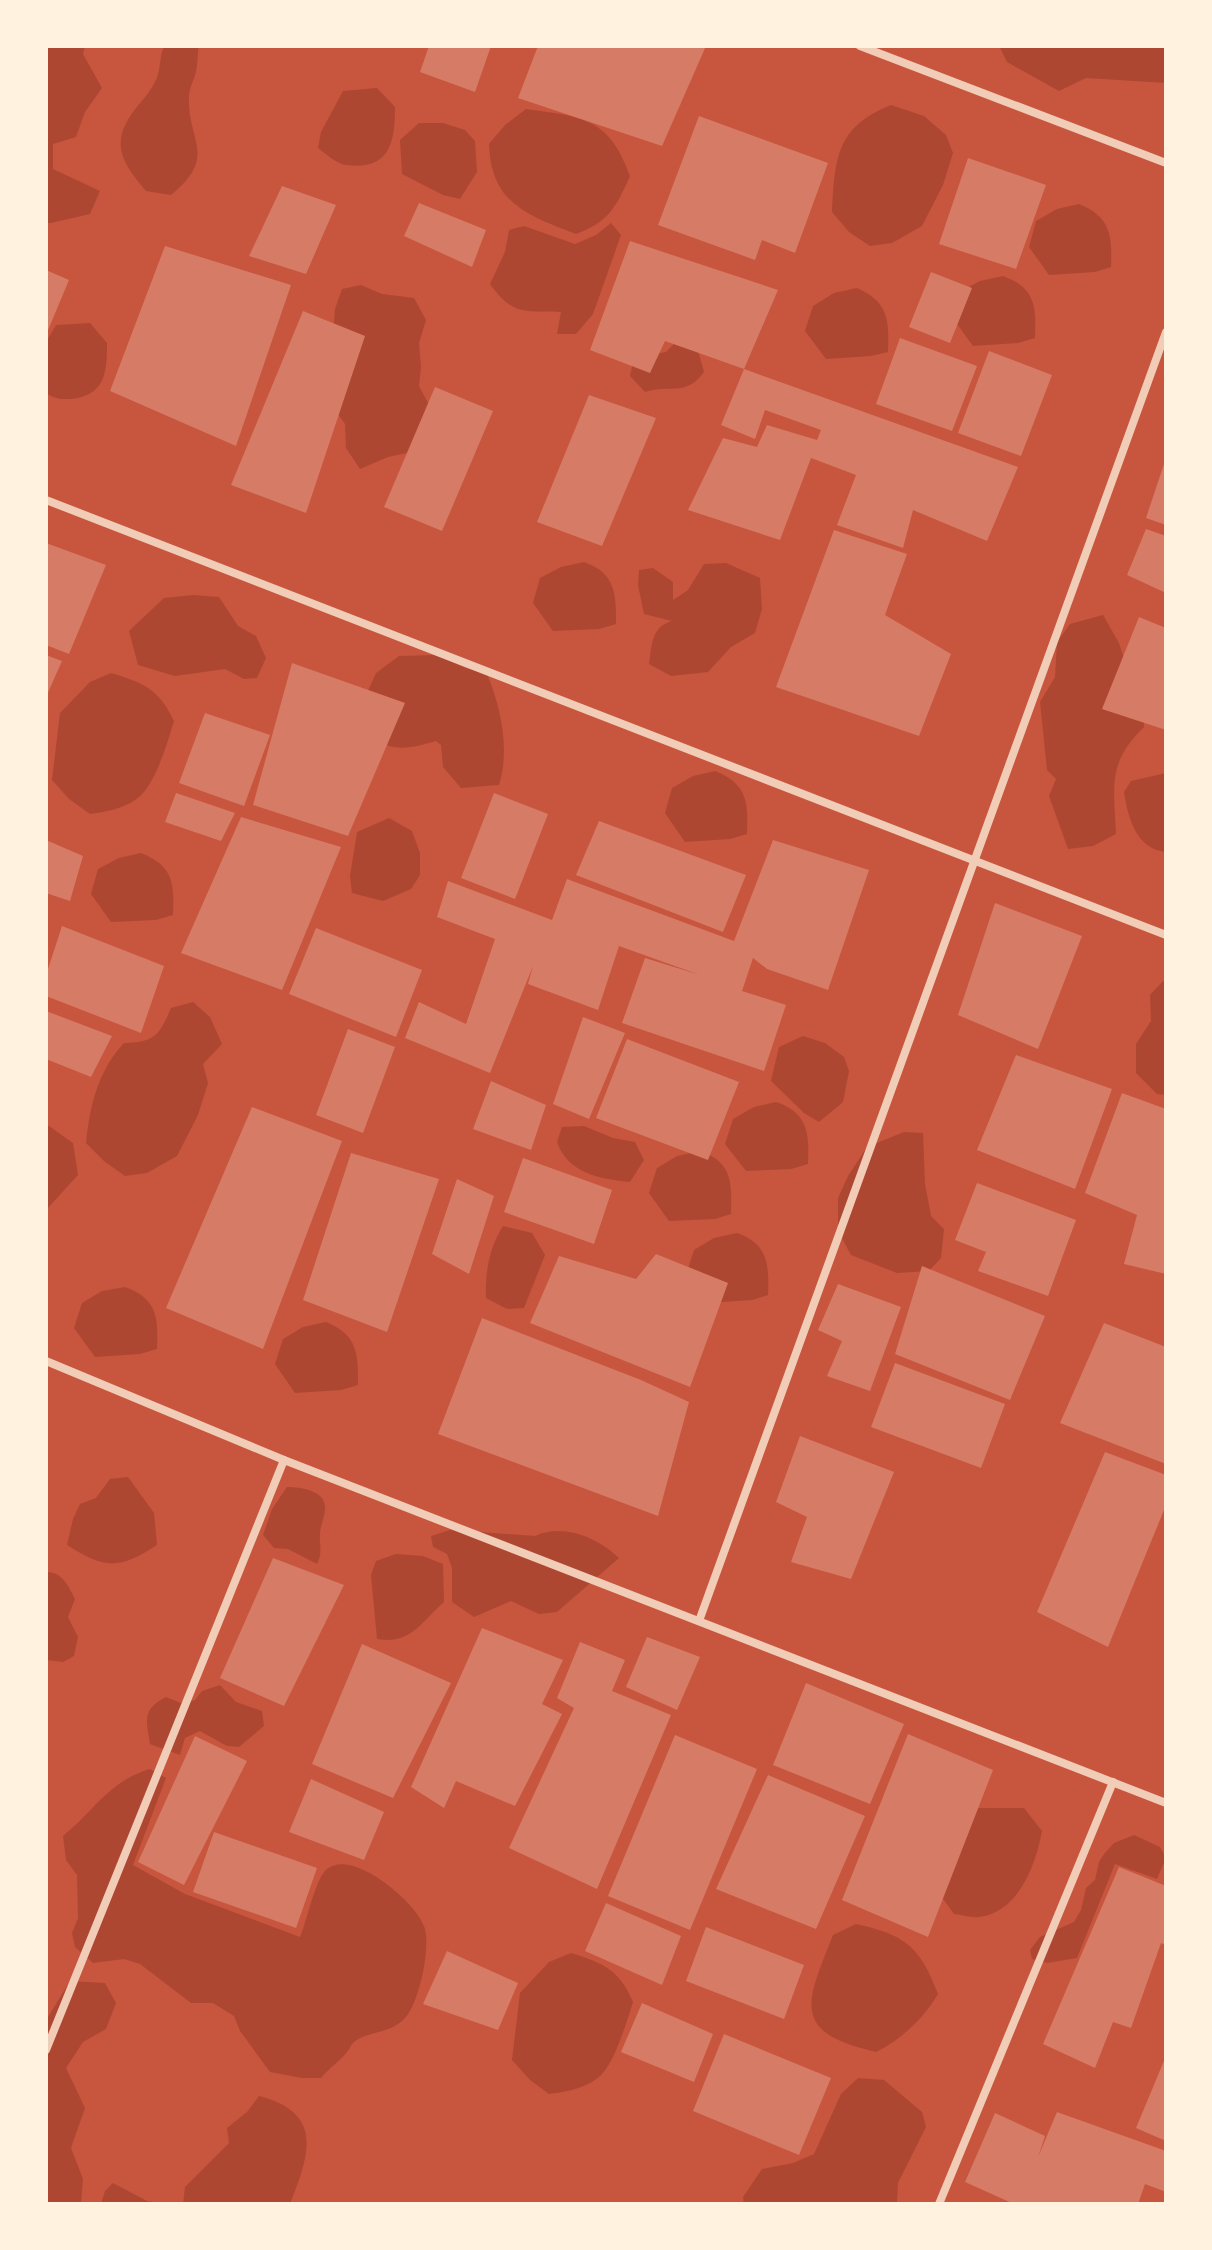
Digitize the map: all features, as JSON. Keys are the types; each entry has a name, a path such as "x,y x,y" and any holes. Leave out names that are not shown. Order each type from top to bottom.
{"street":[{"path":"860,46 1166,163"},
{"path":"699,1621 1166,332"},
{"path":"46,500 1166,935"},
{"path":"46,1361 284,1460 1166,1803"},
{"path":"46,2050 284,1460"},
{"path":"939,2204 1113,1782"}],"shaded area":[{"path":"46,46 85,46 83,54 102,88 85,112 76,137 53,144 53,169 100,191 90,214 51,223 46,223"},
{"path":"164,46 199,46 189,96 197,159 194,170 171,195 146,191 127,166 121,148 123,129 157,78"},
{"path":"999,46 1166,46 1166,83 1086,78 1059,91 1007,62"},
{"path":"377,88 395,107 394,132 387,151 381,159 361,166 335,161 318,148 321,132 343,91"},
{"path":"891,105 924,116 946,135 953,153 943,185 922,226 892,243 870,246 849,232 832,212 837,160 849,134 859,123"},
{"path":"526,109 578,118 603,131 613,142 630,176 604,219 576,234 527,213 504,193 491,164 489,144 505,125"},
{"path":"419,123 443,123 465,130 475,141 477,172 460,199 443,195 402,174 400,140"},
{"path":"1079,204 1103,221 1110,237 1111,267 1095,272 1049,275 1029,247 1036,221 1057,209"},
{"path":"611,223 621,235 593,314 576,334 557,334 561,312 520,310 506,302 490,284 505,252 509,230 524,226 575,244 596,235"},
{"path":"1003,276 1022,286 1032,300 1035,338 1018,343 973,346 952,317 959,292 980,281"},
{"path":"361,285 382,294 414,298 426,320 419,343 419,386 433,412 407,453 360,469 346,448 345,424 328,400 335,309 342,289"},
{"path":"857,288 868,293 885,314 888,352 826,359 805,331 813,306 834,293"},
{"path":"90,323 107,343 102,381 91,393 82,397 63,399 49,395 46,393 46,342 56,325"},
{"path":"683,335 696,343 704,372 691,385 645,392 630,376 634,358 666,352"},
{"path":"584,562 602,572 612,586 616,624 599,629 553,631 533,603 540,578 561,567"},
{"path":"726,563 760,578 762,609 755,633 731,647 708,672 671,676 649,664 656,632 672,621 644,614 638,585 639,570 653,568 673,582 673,600 688,590 704,564"},
{"path":"193,595 219,597 238,626 256,636 266,658 257,678 244,679 225,669 175,676 138,665 129,631 164,598"},
{"path":"1103,615 1119,643 1132,683 1143,702 1144,727 1118,764 1114,789 1116,834 1093,846 1068,849 1049,796 1056,779 1047,770 1040,702 1055,677 1057,642 1070,624"},
{"path":"436,655 487,674 496,700 504,743 499,785 461,788 443,767 441,745 436,741 411,747 391,746 374,738 354,722 376,673 399,656"},
{"path":"111,673 133,680 156,694 174,721 157,769 143,793 125,805 90,814 69,799 52,780 60,713 90,682"},
{"path":"715,771 740,788 746,804 747,834 730,839 685,842 665,813 672,788 693,776"},
{"path":"1166,773 1166,852 1147,845 1135,831 1124,792 1131,781"},
{"path":"389,818 412,831 420,853 420,875 411,889 383,901 352,893 350,876 357,832"},
{"path":"141,853 160,864 170,877 173,915 156,920 111,922 91,894 98,869 119,858"},
{"path":"1166,981 1166,1095 1157,1094 1136,1073 1136,1044 1151,1021 1150,995"},
{"path":"193,1002 210,1017 222,1044 203,1064 208,1083 198,1115 177,1156 147,1173 125,1176 86,1143 97,1089 108,1065 124,1043 155,1036 171,1008"},
{"path":"803,1036 825,1043 844,1057 849,1071 843,1102 819,1122 804,1113 771,1081 779,1047"},
{"path":"776,1102 795,1112 805,1126 808,1164 791,1169 746,1171 725,1144 733,1119 754,1107"},
{"path":"46,1124 73,1143 78,1175 46,1210"},
{"path":"584,1126 613,1138 635,1142 644,1160 630,1182 596,1176 569,1161 557,1142 562,1127"},
{"path":"904,1132 923,1133 925,1184 931,1216 944,1229 941,1258 929,1271 897,1273 851,1255 838,1231 838,1198 867,1147"},
{"path":"700,1151 719,1161 725,1168 730,1184 731,1214 715,1219 669,1221 649,1193 657,1168 677,1156"},
{"path":"503,1226 532,1233 545,1255 524,1308 507,1309 486,1298 489,1261"},
{"path":"737,1233 755,1243 765,1257 768,1295 752,1300 706,1303 686,1275 694,1250 714,1238"},
{"path":"125,1287 144,1297 154,1311 157,1349 140,1354 95,1357 74,1328 82,1303 102,1291"},
{"path":"326,1322 350,1339 358,1364 358,1385 341,1390 295,1393 275,1364 283,1339 303,1327"},
{"path":"128,1477 154,1513 157,1545 132,1559 112,1563 92,1559 67,1545 80,1504 96,1498 110,1479"},
{"path":"287,1487 310,1490 324,1501 317,1564 288,1549 274,1548 263,1535 272,1509"},
{"path":"450,1530 535,1536 546,1532 568,1532 590,1538 619,1558 557,1612 539,1614 511,1601 474,1617 452,1602 452,1568 447,1554 433,1547 431,1536"},
{"path":"396,1554 423,1556 443,1564 444,1602 407,1635 399,1639 377,1639 371,1575 376,1561"},
{"path":"46,1572 61,1577 75,1599 68,1617 78,1637 74,1656 63,1662 46,1660"},
{"path":"220,1685 236,1702 262,1711 264,1726 239,1747 227,1746 200,1731 185,1738 180,1755 150,1744 148,1716 158,1701 166,1697 181,1703 195,1700 202,1691"},
{"path":"150,1769 166,1778 133,1865 185,1894 300,1937 319,1882 327,1869 338,1864 351,1866 366,1871 396,1891 418,1916 426,1934 424,1968 418,1991 405,2018 391,2028 354,2042 321,2078 270,2072 240,2031 234,2016 213,2003 191,2003 140,1964 124,1959 93,1963 75,1947 72,1933 78,1918 77,1875 66,1860 63,1836 113,1789"},
{"path":"971,1808 1024,1808 1042,1831 1030,1871 1015,1896 993,1913 976,1917 954,1914 933,1885"},
{"path":"1134,1835 1160,1847 1166,1858 1157,1879 1115,1864 1077,1958 1047,1963 1032,1959 1030,1950 1040,1937 1074,1922 1081,1910 1086,1888 1095,1880 1104,1854 1114,1843"},
{"path":"856,1924 887,1933 909,1945 924,1964 938,1994 912,2027 876,2052 829,2035 817,2024 812,2012 816,1980 833,1935"},
{"path":"571,1953 609,1969 622,1982 633,2002 617,2049 603,2073 585,2085 549,2094 530,2080 512,2060 520,1993 549,1962"},
{"path":"70,1981 105,1983 116,2003 106,2029 83,2042 66,2068 85,2108 71,2148 83,2179 81,2204 46,2204 48,2017"},
{"path":"858,2078 884,2080 922,2112 926,2127 898,2183 897,2204 744,2204 743,2197 762,2169 793,2163 814,2154 841,2094"},
{"path":"259,2096 294,2113 303,2125 306,2153 290,2204 183,2204 185,2187 229,2143 227,2128 247,2112"},
{"path":"113,2183 147,2201 164,2204 101,2204 105,2191"}],"building":[{"path":"429,46 491,46 475,92 420,72"},
{"path":"538,46 706,46 662,146 518,98"},
{"path":"699,116 828,163 795,253 762,240 755,260 658,225"},
{"path":"968,158 1046,185 1016,269 939,244"},
{"path":"282,186 336,205 306,274 249,256"},
{"path":"419,203 486,230 472,267 404,236"},
{"path":"630,241 778,290 744,369 665,341 650,373 590,350"},
{"path":"165,246 291,285 236,446 110,391"},
{"path":"46,270 69,280 46,335"},
{"path":"931,272 972,288 950,343 909,327"},
{"path":"303,311 365,336 306,513 231,485"},
{"path":"900,338 977,366 952,431 876,404"},
{"path":"989,351 1052,375 1021,456 958,433"},
{"path":"744,369 1018,467 987,541 913,510 903,548 837,525 856,475 811,458 780,540 688,510 723,438 757,447 767,425 817,440 821,430 765,410 755,439 721,425"},
{"path":"435,387 493,411 442,531 384,507"},
{"path":"589,395 656,418 602,546 537,522"},
{"path":"1166,461 1166,525 1146,518"},
{"path":"1146,529 1166,536 1166,593 1127,575"},
{"path":"834,530 907,554 885,615 951,654 919,736 776,687"},
{"path":"46,543 106,565 69,654 46,645"},
{"path":"1139,617 1166,628 1166,730 1102,709"},
{"path":"46,655 62,661 46,697"},
{"path":"292,663 405,703 348,836 253,805"},
{"path":"205,713 270,735 244,806 179,783"},
{"path":"176,793 235,813 221,841 165,822"},
{"path":"494,793 548,814 515,899 461,878"},
{"path":"241,817 341,847 282,990 181,953"},
{"path":"599,821 746,875 723,932 576,875"},
{"path":"46,840 83,856 70,901 46,893"},
{"path":"773,840 869,870 828,990 767,969 753,958 742,991 786,1005 764,1071 622,1023 645,958 700,975 619,946 598,1010 528,984 533,966 490,1073 405,1038 419,1002 466,1024 495,939 437,917 448,881 552,920 567,879 734,941"},
{"path":"995,903 1082,936 1038,1049 958,1015"},
{"path":"62,926 164,966 141,1033 46,996 46,975"},
{"path":"316,928 422,970 396,1037 289,994"},
{"path":"46,1011 112,1036 91,1077 46,1059"},
{"path":"583,1017 625,1033 589,1119 553,1104"},
{"path":"348,1029 395,1047 363,1133 316,1115"},
{"path":"627,1039 739,1082 708,1160 596,1118"},
{"path":"1016,1055 1112,1089 1075,1189 977,1150"},
{"path":"491,1081 546,1105 531,1150 473,1129"},
{"path":"1122,1093 1166,1109 1166,1274 1124,1264 1137,1215 1085,1193"},
{"path":"252,1107 342,1141 263,1349 166,1308"},
{"path":"351,1153 439,1179 387,1332 303,1300"},
{"path":"523,1158 612,1190 594,1244 504,1212"},
{"path":"457,1179 494,1196 469,1274 432,1254"},
{"path":"977,1183 1076,1220 1048,1296 978,1271 986,1252 955,1240"},
{"path":"656,1254 728,1283 690,1387 530,1323 559,1256 636,1279"},
{"path":"922,1266 1045,1316 1010,1400 895,1354"},
{"path":"838,1284 901,1307 870,1391 827,1376 842,1341 818,1330"},
{"path":"482,1318 689,1402 658,1516 438,1434"},
{"path":"1104,1323 1166,1347 1166,1464 1060,1423"},
{"path":"895,1363 1005,1404 981,1468 871,1427"},
{"path":"800,1436 894,1472 851,1579 791,1562 807,1517 776,1502"},
{"path":"1105,1452 1166,1475 1166,1505 1108,1647 1037,1612"},
{"path":"273,1558 344,1585 284,1706 220,1678"},
{"path":"482,1628 563,1660 542,1704 562,1714 515,1806 456,1781 444,1808 411,1787"},
{"path":"647,1637 700,1657 677,1710 626,1687"},
{"path":"580,1642 625,1660 612,1691 671,1715 597,1889 509,1848 574,1708 557,1698"},
{"path":"362,1644 451,1683 393,1798 312,1764"},
{"path":"806,1683 904,1724 870,1804 773,1765"},
{"path":"908,1734 993,1770 928,1937 842,1900"},
{"path":"675,1735 757,1769 690,1930 608,1896"},
{"path":"195,1736 247,1761 184,1885 138,1862"},
{"path":"768,1775 865,1816 816,1929 716,1889"},
{"path":"311,1779 384,1812 364,1860 289,1832"},
{"path":"214,1832 317,1868 296,1928 193,1892"},
{"path":"1119,1867 1166,1886 1166,1945 1161,1943 1131,2028 1113,2022 1095,2068 1043,2044"},
{"path":"606,1903 681,1936 662,1985 585,1951"},
{"path":"706,1927 804,1965 784,2019 686,1981"},
{"path":"447,1951 518,1983 498,2030 423,2004"},
{"path":"642,2003 713,2034 694,2082 621,2052"},
{"path":"724,2034 831,2078 799,2155 693,2111"},
{"path":"1166,2056 1166,2141 1136,2128"},
{"path":"1057,2112 1166,2151 1166,2192 1145,2184 1138,2204 1014,2204 965,2182 995,2113 1045,2136 1038,2157"}]}
